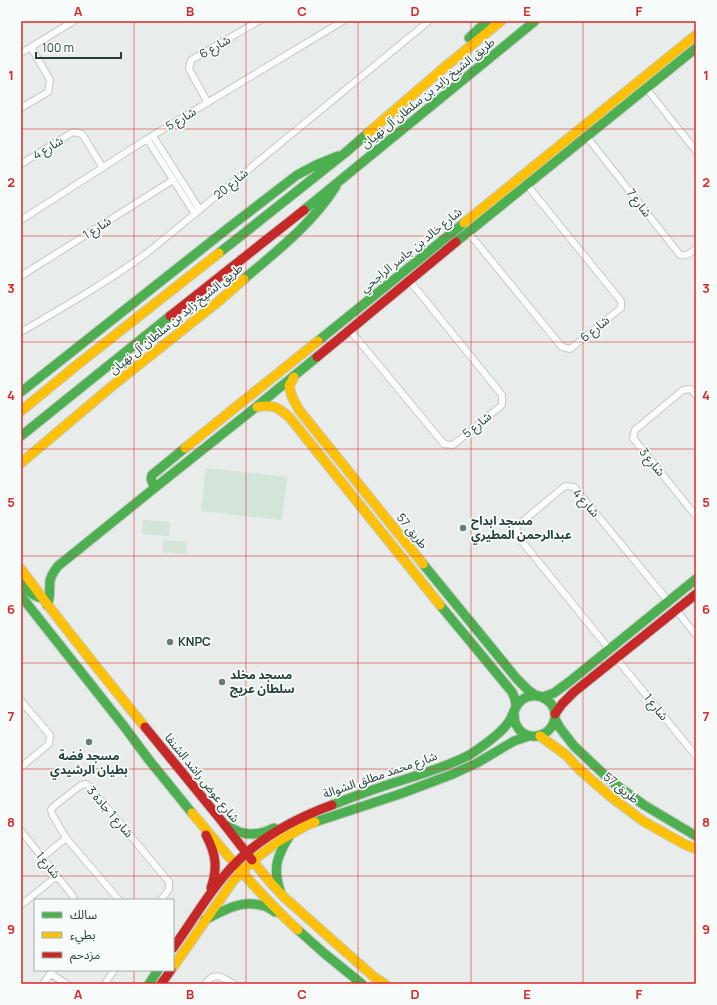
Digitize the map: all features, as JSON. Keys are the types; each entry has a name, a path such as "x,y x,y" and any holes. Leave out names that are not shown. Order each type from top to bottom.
{"main road":[{"path":"445,67 470,37 487,21"},
{"name":"طريق الشيخ زايد بن سلطان آل نهيان","path":"24,408 345,153 501,21"},
{"name":"طريق الشيخ زايد بن سلطان آل نهيان","path":"21,436 336,184 535,21"},
{"name":"شارع خالد بن جاسر الراجحي","path":"157,486 151,481 152,475 696,35"},
{"name":"شارع خالد بن جاسر الراجحي","path":"45,601 50,600 51,579 61,562 256,407 409,280 696,48"},
{"path":"559,146 559,152 564,155"},
{"name":"طريق الشيخ زايد بن سلطان آل نهيان","path":"21,393 297,175 345,153"},
{"path":"544,158 547,158 551,166"},
{"name":"طريق الشيخ زايد بن سلطان آل نهيان","path":"21,461 219,301 281,247 324,204 336,184"},
{"name":"طريق 57","path":"296,373 289,386 292,397 299,410 517,679 528,690 539,696"},
{"name":"طريق 57","path":"256,407 268,405 278,407 290,418 512,692 515,699 515,709"},
{"path":"290,418 293,410 299,410"},
{"name":"شارع عوض راشد الشنفا","path":"21,569 88,657 220,819 252,861 285,898 374,977 385,984"},
{"path":"696,579 610,650 554,693 548,696 525,697 520,701 515,709 514,719 516,727 529,736 540,736 550,730 562,704 574,692 696,594"},
{"path":"21,582 31,594 45,601"},
{"path":"21,596 149,760 260,892 286,919 325,954 362,984"},
{"path":"474,645 479,644 483,638"},
{"path":"482,655 484,650 491,647"},
{"path":"539,696 551,704 555,717"},
{"name":"شارع محمد مطلق الشوالة","path":"174,947 224,874 235,862 274,833 310,813 329,805 466,756 505,727 510,721 515,709"},
{"name":"طريق 57","path":"555,717 560,728 574,746 612,782 628,795 696,836"},
{"path":"123,725 127,718 132,719 168,761 182,773"},
{"name":"شارع محمد مطلق الشوالة","path":"174,966 233,881 252,861 292,833 307,825 440,780 477,764 520,738 529,736"},
{"name":"طريق 57","path":"540,736 566,755 580,770 611,797 643,820 684,844 696,849"},
{"path":"414,789 412,783 414,781 459,764 466,756"},
{"path":"643,820 648,815 650,809"},
{"path":"220,819 235,831 245,834 255,834 269,830 294,818 310,813"},
{"path":"193,814 211,843 214,853 215,876 209,896"},
{"path":"285,898 277,880 276,866 280,850 292,833"},
{"path":"204,921 240,904 266,906 286,919"},
{"path":"149,984 157,971"},
{"path":"161,984 170,971"}],"street":[{"path":"21,53 74,21"},
{"name":"شارع 6","path":"208,104 189,69 191,60 259,21"},
{"name":"شارع 5","path":"21,220 150,138 342,21"},
{"name":"شارع 20","path":"21,332 116,275 147,252 429,21"},
{"path":"21,108 48,92 49,88 50,80 30,47"},
{"path":"646,88 696,150"},
{"name":"شارع 4","path":"21,164 73,132 82,134 103,168"},
{"name":"شارع 7","path":"587,137 680,255 690,254 696,248"},
{"path":"150,138 200,210"},
{"path":"150,138 194,214"},
{"name":"شارع 1","path":"21,276 173,180"},
{"name":"شارع 6","path":"468,232 562,347 570,349 621,308 621,301 527,184"},
{"name":"شارع 5","path":"349,329 444,444 453,445 502,405 502,395 409,280"},
{"name":"شارع 3","path":"696,395 691,389 684,390 635,430 633,438 696,516"},
{"name":"شارع 4","path":"610,650 516,534 517,526 566,486 574,487 668,602"},
{"path":"676,610 696,636"},
{"name":"شارع 1","path":"616,658 696,756"},
{"path":"21,701 50,735 49,744 21,767"},
{"name":"شارع 1 جادة 3","path":"118,899 66,838 52,814 51,810 53,807 80,785 86,784 90,786 169,882 169,888 163,899"},
{"name":"شارع 1","path":"21,831 43,857 74,899"},
{"path":"43,857 66,838"},
{"path":"21,843 27,839"},
{"path":"21,905 57,876"},
{"path":"105,984 113,971"},
{"path":"43,984 52,972 67,984"},
{"path":"205,984 208,980 215,976 222,976 233,984"}],"green space":[{"path":"206,468 287,477 282,520 201,511"},
{"path":"143,520 170,522 169,536 142,534"},
{"path":"163,540 187,542 186,554 162,552"}],"traffic: fast":[{"path":"469,38 487,21"},
{"path":"304,210 535,21"},
{"path":"456,242 696,48"},
{"path":"219,253 368,133"},
{"path":"21,392 297,175 338,156"},
{"path":"244,279 294,236 317,212 336,186"},
{"path":"318,341 464,223"},
{"path":"21,436 170,316"},
{"path":"185,448 152,475 151,480 154,484 157,486 317,357"},
{"path":"47,605 50,579 58,566 157,486"},
{"path":"423,564 517,679 535,695"},
{"path":"543,697 554,693 569,682 696,579"},
{"path":"21,582 25,588 35,596 42,598"},
{"path":"21,596 192,813"},
{"path":"440,605 512,692 516,707"},
{"path":"332,805 441,768 471,754 487,743 507,725 512,717 513,713 515,710 516,707 520,701 527,697 543,697 551,703 555,713 555,718 550,729 545,733 534,736 528,735 523,733 518,728 514,720 514,715 514,713 514,711"},
{"path":"555,719 574,746 612,782 644,805 696,836"},
{"path":"315,822 400,794 453,774 477,763 514,741 529,736"},
{"path":"228,826 245,834 262,833 274,828"},
{"path":"280,890 276,875 276,868 279,855 290,835"},
{"path":"205,920 233,907 248,904 264,906 275,912"},
{"path":"298,930 362,984"},
{"path":"149,984 157,971"}],"traffic: slow":[{"path":"368,133 501,21"},
{"path":"464,223 696,35"},
{"path":"21,411 219,253"},
{"path":"21,463 111,387 219,301 244,279"},
{"path":"185,448 318,341"},
{"path":"294,377 289,386 292,397 299,410 423,564"},
{"path":"257,407 275,407 290,418 440,605"},
{"path":"21,569 66,629 145,727"},
{"path":"540,736 566,755 580,770 611,797 643,821 696,849"},
{"path":"192,813 256,888 298,930"},
{"path":"174,966 233,881 252,861 279,841 315,822"},
{"path":"252,860 285,898 374,977 385,984"}],"traffic: jam":[{"path":"170,316 304,210"},
{"path":"317,357 456,242"},
{"path":"555,714 562,704 574,692 696,594"},
{"path":"145,727 252,860"},
{"path":"174,947 214,888 230,869 252,848 290,823 332,805"},
{"path":"206,835 212,848 215,861 215,874 211,888"},
{"path":"161,984 170,971"}],"place":[{"name":"مسجد ابداح عبدالرحمن المطيري","path":"463,528"},
{"name":"KNPC","path":"170,642"},
{"name":"مسجد مخلد سلطان عريج","path":"222,682"},
{"name":"مسجد فضة بطيان الرشيدي","path":"89,742"}]}
